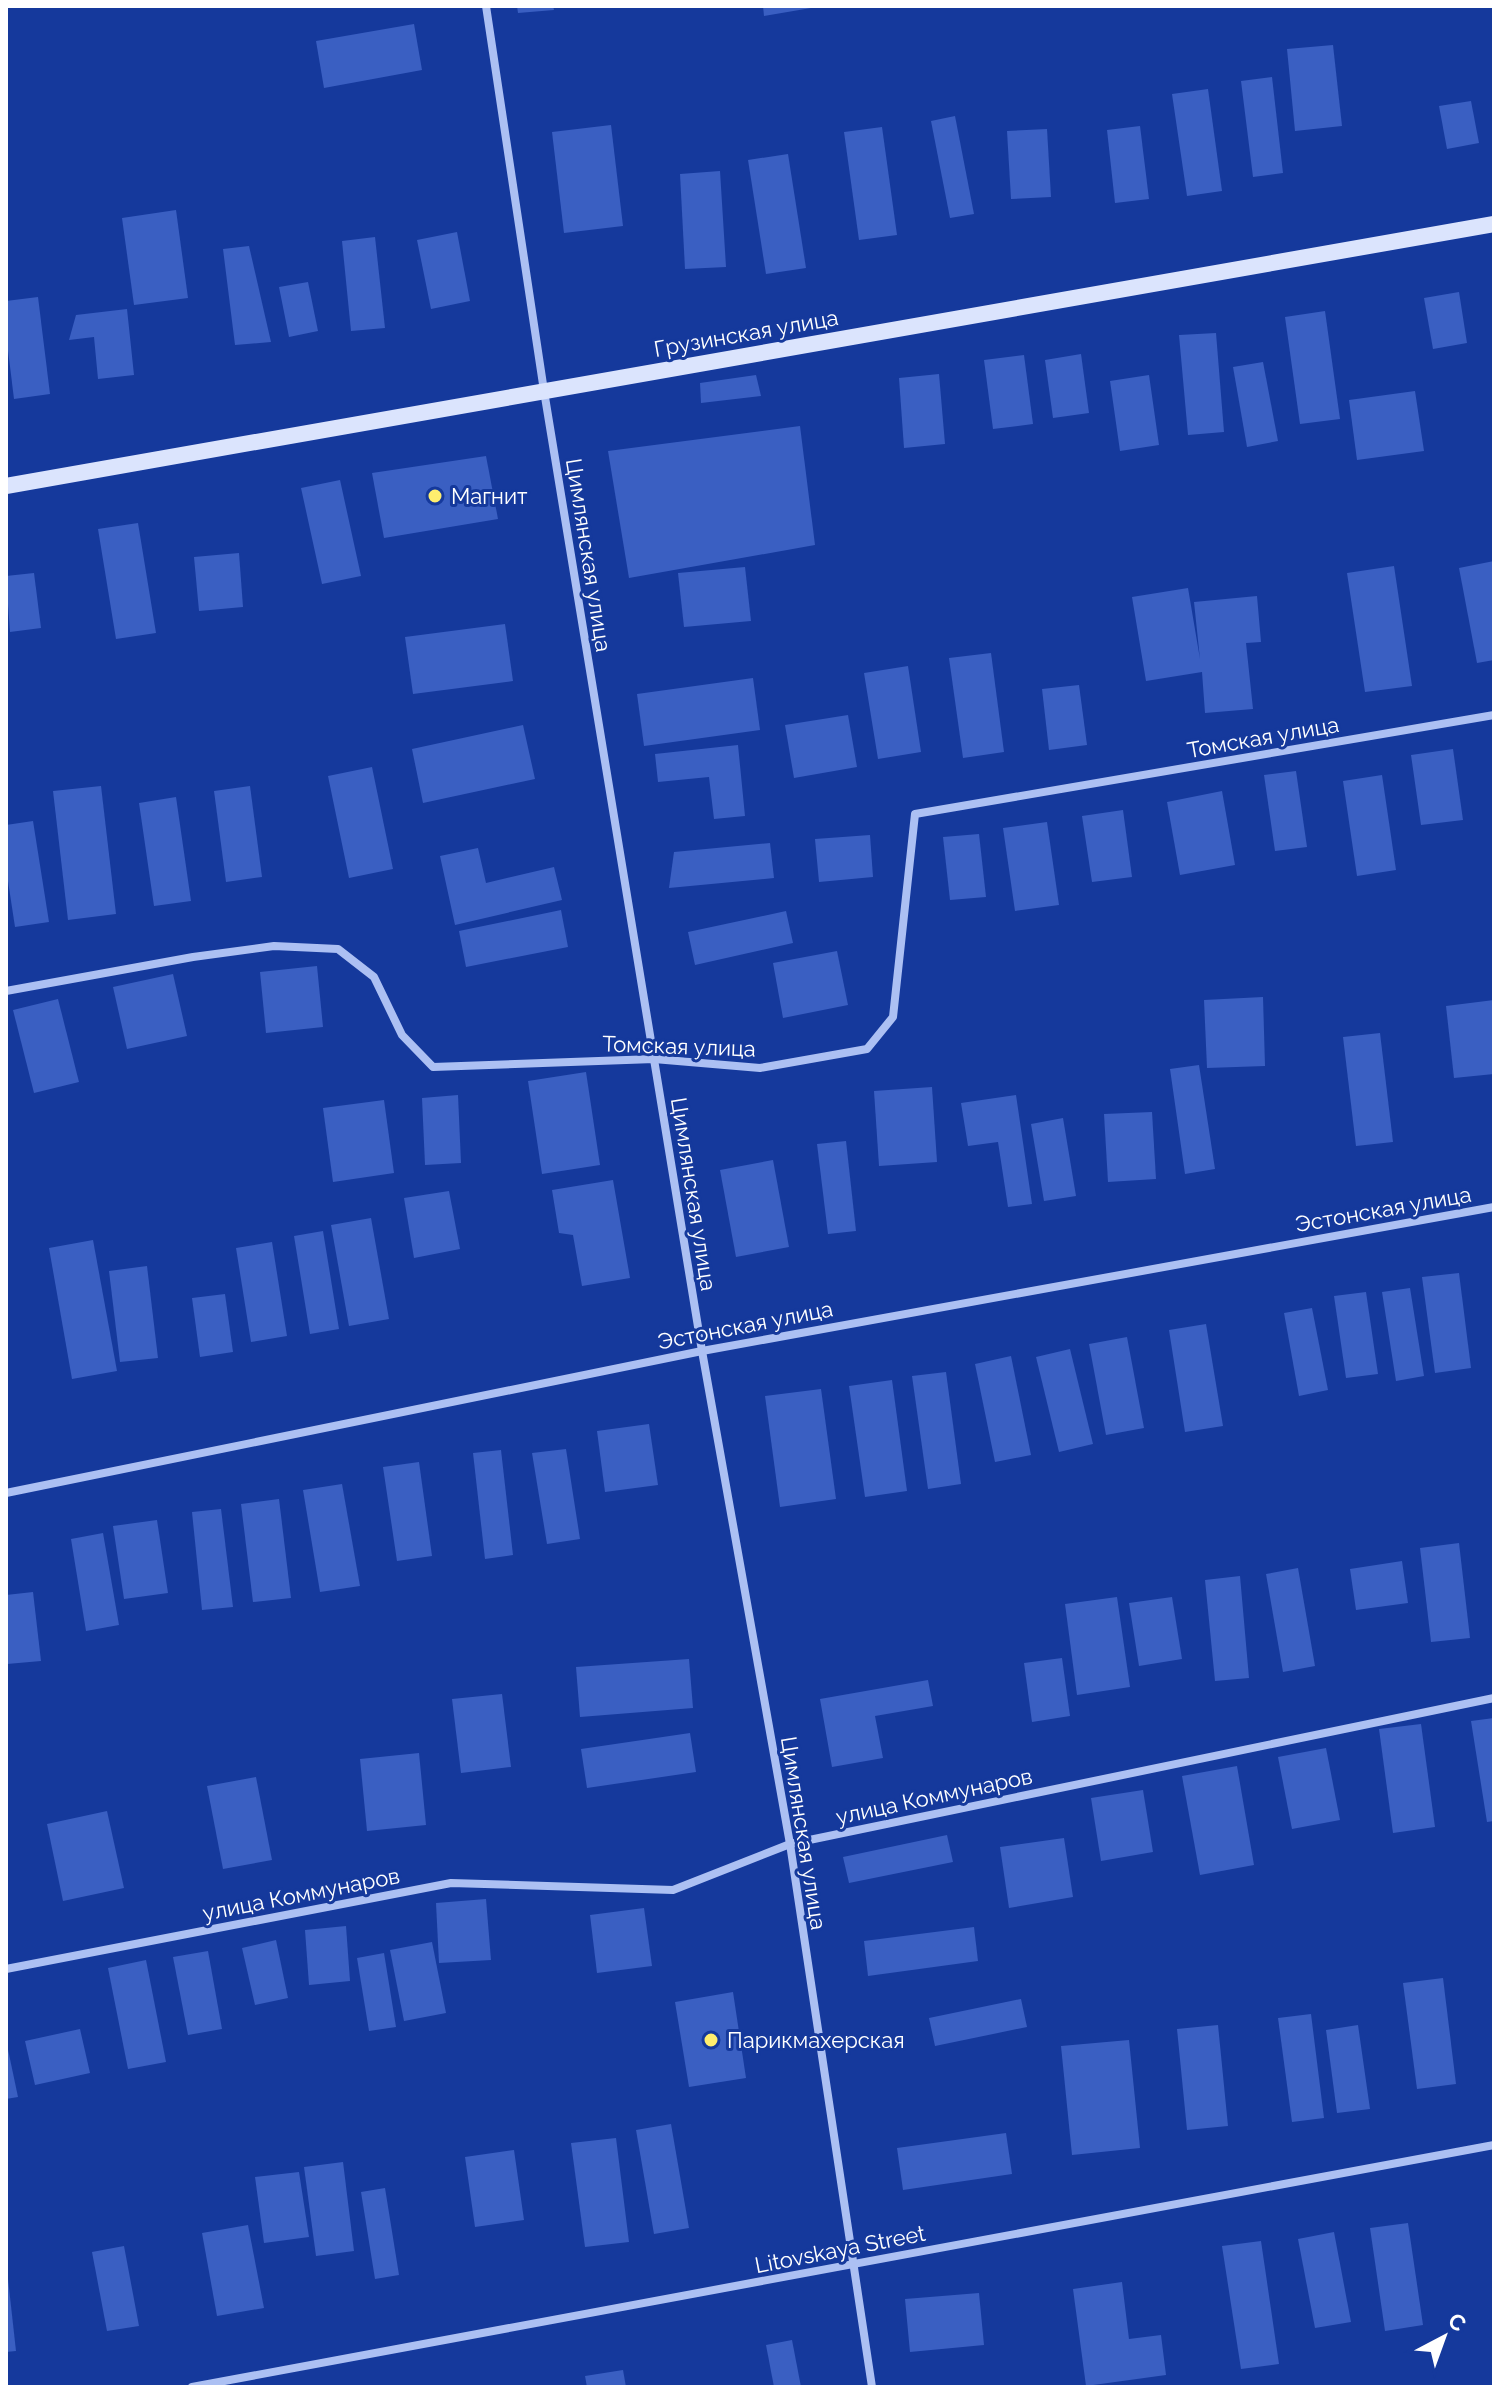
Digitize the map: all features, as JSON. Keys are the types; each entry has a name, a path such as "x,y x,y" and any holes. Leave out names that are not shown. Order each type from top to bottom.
{"main road":[{"name":"Грузинская улица","path":"6,486 1494,224"}],"street":[{"name":"Цимлянская улица","path":"486,6 544,391 702,1351 790,1844 872,2387"},
{"name":"Томская улица","path":"6,991 193,957 274,946 338,949 374,977 402,1035 433,1067 654,1059 760,1068 867,1049 893,1017 915,814 1494,715"},
{"name":"Эстонская улица","path":"6,1493 702,1351 1494,1207"},
{"name":"улица Коммунаров","path":"6,1969 451,1883 673,1890 790,1844 1494,1698"},
{"name":"Litovskaya Street","path":"192,2387 1494,2145"}],"building":[{"path":"517,6 553,6 554,10 518,13"},
{"path":"763,6 811,6 811,8 764,16"},
{"path":"414,24 422,70 324,88 316,41"},
{"path":"1333,45 1342,126 1295,131 1287,49"},
{"path":"1272,77 1283,173 1253,177 1241,81"},
{"path":"1208,89 1222,191 1187,196 1172,94"},
{"path":"1471,101 1479,143 1447,149 1439,106"},
{"path":"955,116 974,214 950,218 931,121"},
{"path":"611,125 623,226 564,233 552,132"},
{"path":"1140,126 1149,199 1115,203 1107,130"},
{"path":"882,127 897,235 859,240 844,132"},
{"path":"1047,129 1051,197 1011,199 1007,131"},
{"path":"788,154 806,268 766,274 748,160"},
{"path":"720,171 726,267 685,269 680,174"},
{"path":"176,210 188,298 134,305 122,218"},
{"path":"457,232 470,301 431,309 417,240"},
{"path":"375,237 385,328 351,331 342,241"},
{"path":"249,246 271,342 235,345 223,249"},
{"path":"308,282 318,331 289,337 279,287"},
{"path":"1459,292 1467,343 1433,349 1424,298"},
{"path":"38,297 50,394 14,399 6,334 6,301"},
{"path":"127,309 134,375 98,379 94,337 69,340 76,315"},
{"path":"1325,311 1340,419 1300,424 1285,317"},
{"path":"1216,333 1224,432 1188,435 1179,335"},
{"path":"1081,354 1089,413 1053,418 1045,360"},
{"path":"1024,355 1033,424 993,429 984,360"},
{"path":"1263,362 1278,441 1247,447 1233,367"},
{"path":"939,374 945,444 904,448 899,378"},
{"path":"756,375 761,396 701,403 700,383"},
{"path":"1149,375 1159,445 1120,451 1110,381"},
{"path":"1415,391 1424,451 1357,460 1349,400"},
{"path":"800,426 815,545 629,578 608,451"},
{"name":"Магнит","path":"486,456 498,519 384,538 372,473"},
{"path":"340,480 361,576 322,584 301,488"},
{"path":"138,523 156,633 116,639 98,529"},
{"path":"239,553 243,607 199,611 194,557"},
{"path":"1494,561 1494,660 1477,663 1459,568"},
{"path":"1394,566 1412,686 1365,692 1347,573"},
{"path":"745,567 751,621 684,627 678,573"},
{"path":"34,573 41,628 10,632 6,576"},
{"path":"1188,588 1200,659 1194,602 1257,596 1261,642 1246,643 1253,709 1205,713 1202,672 1146,681 1132,597"},
{"path":"505,624 513,681 413,694 405,637"},
{"path":"991,653 1004,752 963,758 949,658"},
{"path":"908,666 921,752 878,759 864,673"},
{"path":"753,678 760,730 644,746 637,694"},
{"path":"1079,685 1087,745 1049,750 1042,689"},
{"path":"848,715 857,767 794,778 785,725"},
{"path":"523,725 535,779 423,803 412,749"},
{"path":"738,745 745,816 714,819 709,777 658,782 655,754"},
{"path":"1453,749 1463,820 1421,825 1411,755"},
{"path":"372,767 393,869 349,878 328,776"},
{"path":"1296,771 1307,847 1275,851 1264,775"},
{"path":"1382,775 1396,870 1357,876 1343,781"},
{"path":"101,786 116,914 68,920 53,791"},
{"path":"250,786 262,877 226,882 214,791"},
{"path":"1222,791 1235,865 1180,875 1167,802"},
{"path":"176,797 191,901 154,906 139,803"},
{"path":"1123,810 1132,877 1092,882 1082,816"},
{"path":"33,821 49,922 15,927 6,868 6,825"},
{"path":"1047,822 1059,905 1015,911 1003,828"},
{"path":"979,834 986,897 950,900 943,837"},
{"path":"870,835 873,877 819,882 815,839"},
{"path":"770,843 774,878 669,888 674,852"},
{"path":"478,848 486,883 554,867 562,900 455,925 440,856"},
{"path":"561,910 568,947 466,967 459,931"},
{"path":"786,911 793,943 695,965 688,932"},
{"path":"837,951 848,1005 783,1018 773,963"},
{"path":"317,966 323,1027 266,1033 260,972"},
{"path":"173,974 187,1036 127,1049 113,987"},
{"path":"1263,997 1265,1066 1207,1068 1204,1000"},
{"path":"58,999 79,1082 34,1093 13,1010"},
{"path":"1494,1000 1494,1074 1454,1078 1446,1006"},
{"path":"1380,1033 1393,1142 1356,1146 1343,1037"},
{"path":"1199,1065 1215,1169 1185,1174 1170,1069"},
{"path":"586,1072 600,1165 542,1174 528,1081"},
{"path":"932,1087 937,1162 879,1166 874,1091"},
{"path":"458,1095 461,1163 425,1165 422,1098"},
{"path":"1016,1095 1032,1204 1008,1207 998,1142 968,1146 961,1103"},
{"path":"384,1100 394,1173 333,1182 323,1108"},
{"path":"1152,1112 1156,1179 1108,1182 1104,1114"},
{"path":"1063,1118 1076,1196 1044,1201 1031,1124"},
{"path":"846,1141 856,1231 828,1234 817,1144"},
{"path":"773,1160 789,1247 736,1257 720,1170"},
{"path":"613,1180 630,1278 582,1286 573,1235 559,1233 552,1190"},
{"path":"449,1191 460,1249 414,1258 404,1198"},
{"path":"371,1218 389,1319 349,1326 331,1225"},
{"path":"323,1231 339,1329 310,1334 294,1236"},
{"path":"93,1240 117,1371 72,1379 49,1248"},
{"path":"272,1242 287,1336 251,1342 236,1248"},
{"path":"147,1266 158,1358 120,1362 109,1271"},
{"path":"1459,1273 1471,1368 1435,1373 1422,1277"},
{"path":"1410,1288 1424,1376 1396,1381 1382,1292"},
{"path":"1366,1292 1378,1374 1346,1378 1334,1296"},
{"path":"225,1294 233,1352 200,1357 192,1298"},
{"path":"1312,1308 1328,1390 1299,1396 1284,1313"},
{"path":"1206,1324 1223,1426 1185,1432 1169,1330"},
{"path":"1127,1337 1144,1428 1106,1435 1089,1344"},
{"path":"1070,1349 1093,1444 1059,1452 1036,1357"},
{"path":"1011,1356 1031,1455 995,1462 975,1364"},
{"path":"946,1372 961,1484 928,1489 912,1376"},
{"path":"892,1380 907,1491 865,1497 849,1386"},
{"path":"821,1389 836,1499 780,1507 765,1396"},
{"path":"649,1424 658,1485 605,1492 597,1431"},
{"path":"566,1449 580,1539 547,1544 532,1453"},
{"path":"501,1450 513,1555 485,1559 473,1453"},
{"path":"419,1462 432,1556 397,1561 383,1467"},
{"path":"342,1484 360,1586 320,1592 303,1490"},
{"path":"279,1499 291,1598 253,1602 241,1504"},
{"path":"221,1509 233,1607 202,1610 192,1512"},
{"path":"157,1520 168,1593 124,1599 113,1526"},
{"path":"103,1533 119,1625 86,1631 71,1539"},
{"path":"1459,1543 1470,1638 1431,1642 1420,1548"},
{"path":"1402,1561 1408,1603 1356,1610 1350,1569"},
{"path":"1298,1568 1315,1666 1283,1672 1266,1574"},
{"path":"1240,1576 1249,1678 1215,1681 1205,1580"},
{"path":"33,1592 41,1661 7,1664 6,1595"},
{"path":"1117,1597 1130,1687 1077,1695 1065,1604"},
{"path":"1172,1597 1182,1659 1139,1666 1129,1603"},
{"path":"1062,1658 1070,1716 1032,1722 1024,1663"},
{"path":"689,1659 693,1708 580,1717 576,1667"},
{"path":"928,1680 933,1706 875,1716 883,1758 832,1767 820,1699"},
{"path":"502,1694 511,1767 461,1773 452,1699"},
{"path":"1494,1718 1494,1821 1487,1822 1471,1721"},
{"path":"1421,1724 1435,1827 1393,1833 1379,1729"},
{"path":"690,1733 696,1772 587,1788 581,1749"},
{"path":"1326,1748 1340,1820 1292,1829 1278,1757"},
{"path":"419,1753 426,1825 367,1831 360,1759"},
{"path":"1237,1766 1254,1865 1200,1875 1182,1776"},
{"path":"256,1777 272,1860 223,1869 207,1786"},
{"path":"1143,1790 1153,1852 1101,1861 1091,1798"},
{"path":"107,1811 124,1888 63,1901 47,1824"},
{"path":"947,1835 953,1862 849,1883 843,1857"},
{"path":"1064,1838 1073,1897 1009,1908 1000,1847"},
{"path":"486,1899 491,1960 439,1963 436,1903"},
{"path":"644,1908 652,1966 597,1973 590,1915"},
{"path":"346,1926 350,1981 309,1985 305,1930"},
{"path":"974,1927 978,1961 868,1976 864,1941"},
{"path":"276,1940 288,1998 255,2005 242,1948"},
{"path":"432,1942 446,2013 404,2021 390,1950"},
{"path":"208,1951 222,2029 188,2035 173,1957"},
{"path":"384,1953 396,2027 369,2031 357,1958"},
{"path":"146,1960 166,2062 128,2069 108,1968"},
{"path":"1443,1978 1456,2084 1417,2089 1403,1983"},
{"name":"Парикмахерская","path":"733,1992 746,2078 689,2087 675,2002"},
{"path":"1021,1999 1027,2027 935,2046 929,2018"},
{"path":"1311,2014 1324,2118 1292,2122 1278,2018"},
{"path":"1218,2025 1228,2126 1187,2130 1177,2029"},
{"path":"1358,2025 1370,2109 1337,2113 1326,2030"},
{"path":"80,2029 90,2073 35,2085 25,2041"},
{"path":"6,2040 18,2097 6,2099"},
{"path":"1129,2040 1140,2148 1072,2155 1061,2046"},
{"path":"671,2124 689,2228 654,2234 636,2130"},
{"path":"1006,2133 1012,2174 903,2190 897,2148"},
{"path":"616,2138 629,2242 585,2247 571,2143"},
{"path":"514,2150 524,2220 475,2227 465,2157"},
{"path":"343,2162 354,2251 316,2256 304,2167"},
{"path":"299,2172 309,2237 264,2243 255,2177"},
{"path":"385,2188 399,2275 375,2279 361,2192"},
{"path":"1408,2223 1423,2325 1385,2331 1370,2228"},
{"path":"248,2225 264,2308 217,2316 202,2233"},
{"path":"1334,2232 1351,2322 1315,2328 1298,2239"},
{"path":"1261,2241 1279,2364 1241,2369 1222,2246"},
{"path":"124,2246 139,2326 107,2331 92,2252"},
{"path":"6,2279 16,2351 6,2352"},
{"path":"1122,2282 1129,2339 1161,2335 1166,2375 1086,2386 1073,2289"},
{"path":"979,2293 984,2345 910,2352 905,2299"},
{"path":"792,2340 801,2387 774,2387 766,2345"},
{"path":"623,2370 626,2387 587,2387 585,2376"}],"place":[{"name":"Магнит","path":"435,496"},
{"name":"Парикмахерская","path":"711,2040"}]}
